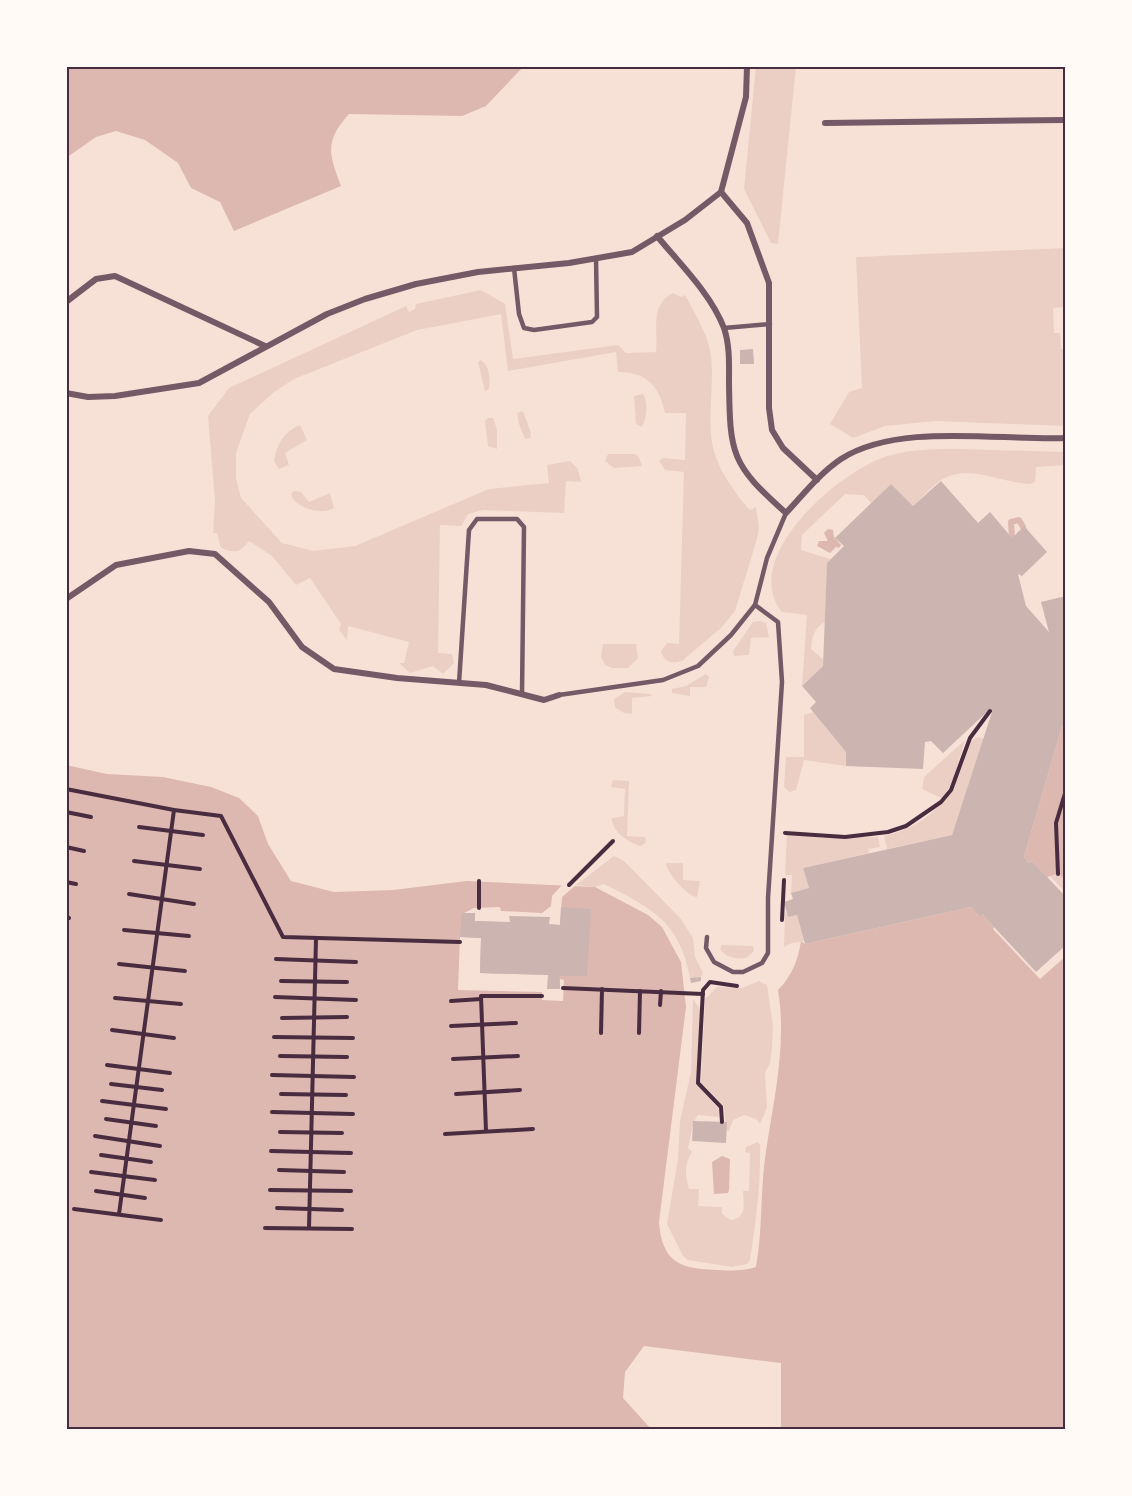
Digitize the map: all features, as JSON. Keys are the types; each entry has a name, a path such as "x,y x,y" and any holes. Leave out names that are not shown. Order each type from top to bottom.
{"street":[{"path":"66,393 88,397 115,396 199,383 327,314 365,299 416,284 478,272 632,252 685,220 721,192 746,96 747,66"},
{"path":"825,123 1066,120"},
{"path":"721,192 747,223 769,283 769,408 772,430 783,448 817,480"},
{"path":"657,236 712,304 724,328 729,350 732,450 753,483 786,513 817,480 842,459 884,442 951,436 1066,438"},
{"path":"66,302 96,279 115,276 265,346"},
{"path":"66,599 116,565 189,550 215,554 269,602 302,647 334,669 398,678 486,685 544,700 559,695"}],"lane":[{"path":"514,268 519,314 524,328 534,330 592,322 597,317 596,258"},
{"path":"724,328 770,324"},
{"path":"559,695 663,680 698,666 731,635 755,605 768,558 786,513"},
{"path":"459,682 469,530 477,519 517,519 524,527 522,694"},
{"path":"707,938 706,948 714,962 734,972 743,972 762,963 768,953 768,898 782,682 778,622 755,605"}],"path":[{"path":"784,842 785,832 844,837 888,832 906,826 941,802 951,790 970,738 990,711"},
{"path":"66,789 174,810 221,816 283,937 460,942"},
{"path":"1058,874 1056,823 1066,790"},
{"path":"118,1214 174,810"},
{"path":"66,812 91,817"},
{"path":"139,827 203,835"},
{"path":"569,885 613,841"},
{"path":"66,847 84,851"},
{"path":"134,861 200,869"},
{"path":"782,928 784,874"},
{"path":"479,881 479,908"},
{"path":"66,882 76,884"},
{"path":"129,894 194,904"},
{"path":"124,930 189,936"},
{"path":"309,1228 316,939"},
{"path":"276,959 356,963"},
{"path":"119,964 185,971"},
{"path":"281,981 347,982"},
{"path":"722,1122 721,1107 698,1083 703,994 710,982 730,986 746,984"},
{"path":"563,988 703,994"},
{"path":"601,1033 602,989"},
{"path":"639,1033 640,991"},
{"path":"660,1005 661,991"},
{"path":"451,1000 481,999 481,996 542,996"},
{"path":"275,997 356,1000"},
{"path":"115,998 181,1004"},
{"path":"481,999 486,1131"},
{"path":"282,1018 347,1017"},
{"path":"451,1026 516,1023"},
{"path":"112,1030 174,1038"},
{"path":"274,1037 353,1038"},
{"path":"280,1056 347,1057"},
{"path":"453,1059 518,1056"},
{"path":"107,1065 170,1073"},
{"path":"272,1075 354,1077"},
{"path":"111,1084 162,1090"},
{"path":"456,1094 520,1090"},
{"path":"281,1094 346,1095"},
{"path":"102,1101 166,1109"},
{"path":"272,1112 353,1114"},
{"path":"106,1119 156,1126"},
{"path":"445,1134 533,1129"},
{"path":"280,1132 342,1133"},
{"path":"95,1136 160,1146"},
{"path":"271,1151 351,1153"},
{"path":"101,1155 151,1162"},
{"path":"279,1170 344,1172"},
{"path":"91,1172 155,1180"},
{"path":"270,1190 351,1191"},
{"path":"96,1191 145,1198"},
{"path":"277,1208 342,1210"},
{"path":"74,1209 161,1220"},
{"path":"265,1228 352,1229"}],"shaded area":[{"path":"66,66 524,66 486,106 462,116 349,114 336,133 331,148 341,186 234,231 220,202 191,188 178,163 145,140 116,131 96,137 66,158"},
{"path":"756,66 796,66 778,244 771,243 744,189"},
{"path":"1066,248 1066,307 1053,308 1054,333 1060,333 1061,349 1066,349 1066,426 935,421 885,426 853,438 830,424 849,392 862,388 856,257"},
{"path":"481,290 505,304 513,359 618,345 626,353 656,352 658,311 666,298 673,293 681,297 685,295 696,315 706,336 712,362 710,423 715,455 728,481 750,510 756,507 759,528 735,611 721,628 682,661 668,661 661,651 667,643 679,644 684,472 665,470 659,461 663,458 685,460 686,413 665,413 659,395 650,382 636,374 618,372 616,352 508,371 501,314 417,330 294,379 274,392 250,414 236,453 236,478 241,498 282,543 313,551 355,546 489,489 549,483 547,465 570,461 578,469 581,482 566,481 564,513 483,510 468,514 461,526 440,525 438,653 452,654 454,663 443,674 433,666 410,673 399,663 404,663 409,642 348,626 347,640 339,630 341,624 310,578 296,585 272,556 249,541 237,551 221,548 217,533 213,533 215,501 208,416 229,388 406,306 409,312 415,309 416,304"},
{"path":"481,360 488,369 489,389 485,391 478,362"},
{"path":"643,394 646,410 642,427 636,424 634,396"},
{"path":"523,411 531,433 530,438 525,439 517,413"},
{"path":"493,418 497,429 497,449 488,446 485,421"},
{"path":"300,425 307,440 285,453 289,465 279,469 274,461 279,445 289,431"},
{"path":"959,449 1066,452 1066,465 1036,467 1035,482 1030,484 985,475 963,473 952,475 937,483 913,506 891,484 871,503 864,495 845,494 802,535 801,550 830,559 827,563 825,622 816,630 811,645 811,649 823,659 823,666 802,686 807,615 782,612 772,590 773,567 784,542 801,518 823,496 870,463 891,455 908,452"},
{"path":"608,454 635,454 639,457 642,466 614,468 605,461"},
{"path":"294,491 301,492 309,502 330,493 334,508 316,511 303,507 291,494"},
{"path":"828,529 833,530 834,537 841,545 830,553 817,546 819,541 828,541 824,533"},
{"path":"753,622 766,623 769,637 751,638 749,655 734,656 733,651"},
{"path":"603,644 636,644 638,658 628,668 612,668 605,665 601,657"},
{"path":"706,674 709,677 706,687 690,687 690,696 672,693 672,689 686,686"},
{"path":"625,692 652,696 632,698 632,714 624,713 615,707 614,699"},
{"path":"814,712 846,752 846,766 804,760 796,790 790,792 784,787 786,757 804,757 804,715"},
{"path":"1066,725 1066,879 1058,874 1047,877 1032,861 1029,863 1024,857 1062,726"},
{"path":"978,737 984,739 952,835 887,849 884,836 918,823 942,802 959,775 971,741"},
{"path":"965,740 954,777 943,799 922,789 924,777"},
{"path":"66,765 107,774 163,777 211,787 239,798 258,816 268,844 291,881 334,892 393,890 467,881 595,887 648,915 662,927 681,962 686,1007 659,1222 664,1247 670,1255 676,1261 694,1268 733,1271 756,1267 764,1166 780,1051 778,990 794,967 801,941 805,944 971,907 979,916 982,914 1040,979 1066,956 1066,1430 781,1430 781,1363 644,1346 625,1372 623,1398 652,1430 66,1430"},
{"path":"613,780 629,781 627,836 645,837 646,842 641,846 632,843 615,828 612,818 624,816 625,789 611,787"},
{"path":"787,833 824,838 878,837 880,847 868,849 869,853 803,868 809,888 791,893 792,875 785,875"},
{"path":"614,856 624,861 681,919 693,938 695,957 703,973 701,977 690,978 679,943 671,930 650,910 604,884 595,887 576,885"},
{"path":"666,863 683,863 683,880 700,881 697,897 688,893 678,883"},
{"path":"1062,875 1066,879 1066,893 1050,876"},
{"path":"785,912 789,917 797,915 804,941 784,947"},
{"path":"722,945 753,946 754,951 746,958 734,958 720,949"},
{"path":"759,981 767,985 773,1026 770,1063 765,1073 767,1107 760,1124 756,1119 744,1115 733,1120 729,1131 726,1131 724,1106 701,1082 705,999 717,987 742,988"},
{"path":"693,999 700,1009 697,1084 719,1109 719,1117 698,1115 691,1131 688,1148 692,1152 686,1165 686,1174 689,1189 699,1189 698,1206 722,1207 722,1214 731,1220 740,1216 743,1209 743,1191 749,1191 750,1153 745,1152 746,1147 758,1142 760,1145 758,1203 750,1260 747,1264 732,1267 688,1260 683,1256 667,1224 678,1159 680,1121 691,1072"},
{"path":"722,1156 730,1159 729,1190 728,1193 714,1194 712,1162"}],"pier":[{"path":"563,884 576,885 562,897 560,925 475,921 475,914 464,913 474,908 500,907 501,911 542,913 551,906 552,896"},
{"path":"460,937 481,938 480,973 548,975 548,989 560,989 560,979 564,980 563,1001 542,1000 542,992 458,990"}],"building":[{"path":"753,349 754,364 740,364 740,350"},
{"path":"941,481 978,523 990,512 1012,538 1024,526 1047,552 1022,576 1018,574 1026,606 1049,632 1041,602 1066,596 1066,725 1062,726 1024,857 1029,863 1032,861 1066,897 1066,945 1036,972 982,914 980,917 971,907 805,944 797,915 788,917 784,902 793,899 791,893 809,888 803,868 952,835 992,712 988,711 943,753 931,741 925,742 923,769 846,766 846,752 810,708 816,702 802,686 823,666 827,563 844,546 835,538 891,484 913,506"},
{"path":"561,907 591,909 587,976 559,976 560,989 547,989 548,975 480,973 481,938 460,937 462,913 475,913 475,921 510,922 509,916 550,917 549,924 560,925"},
{"path":"701,977 701,981 691,983 690,978"},
{"path":"693,1121 727,1122 726,1143 692,1141"}],"waterway":[{"path":"1012,538 1011,522 1019,520 1023,527"}]}
